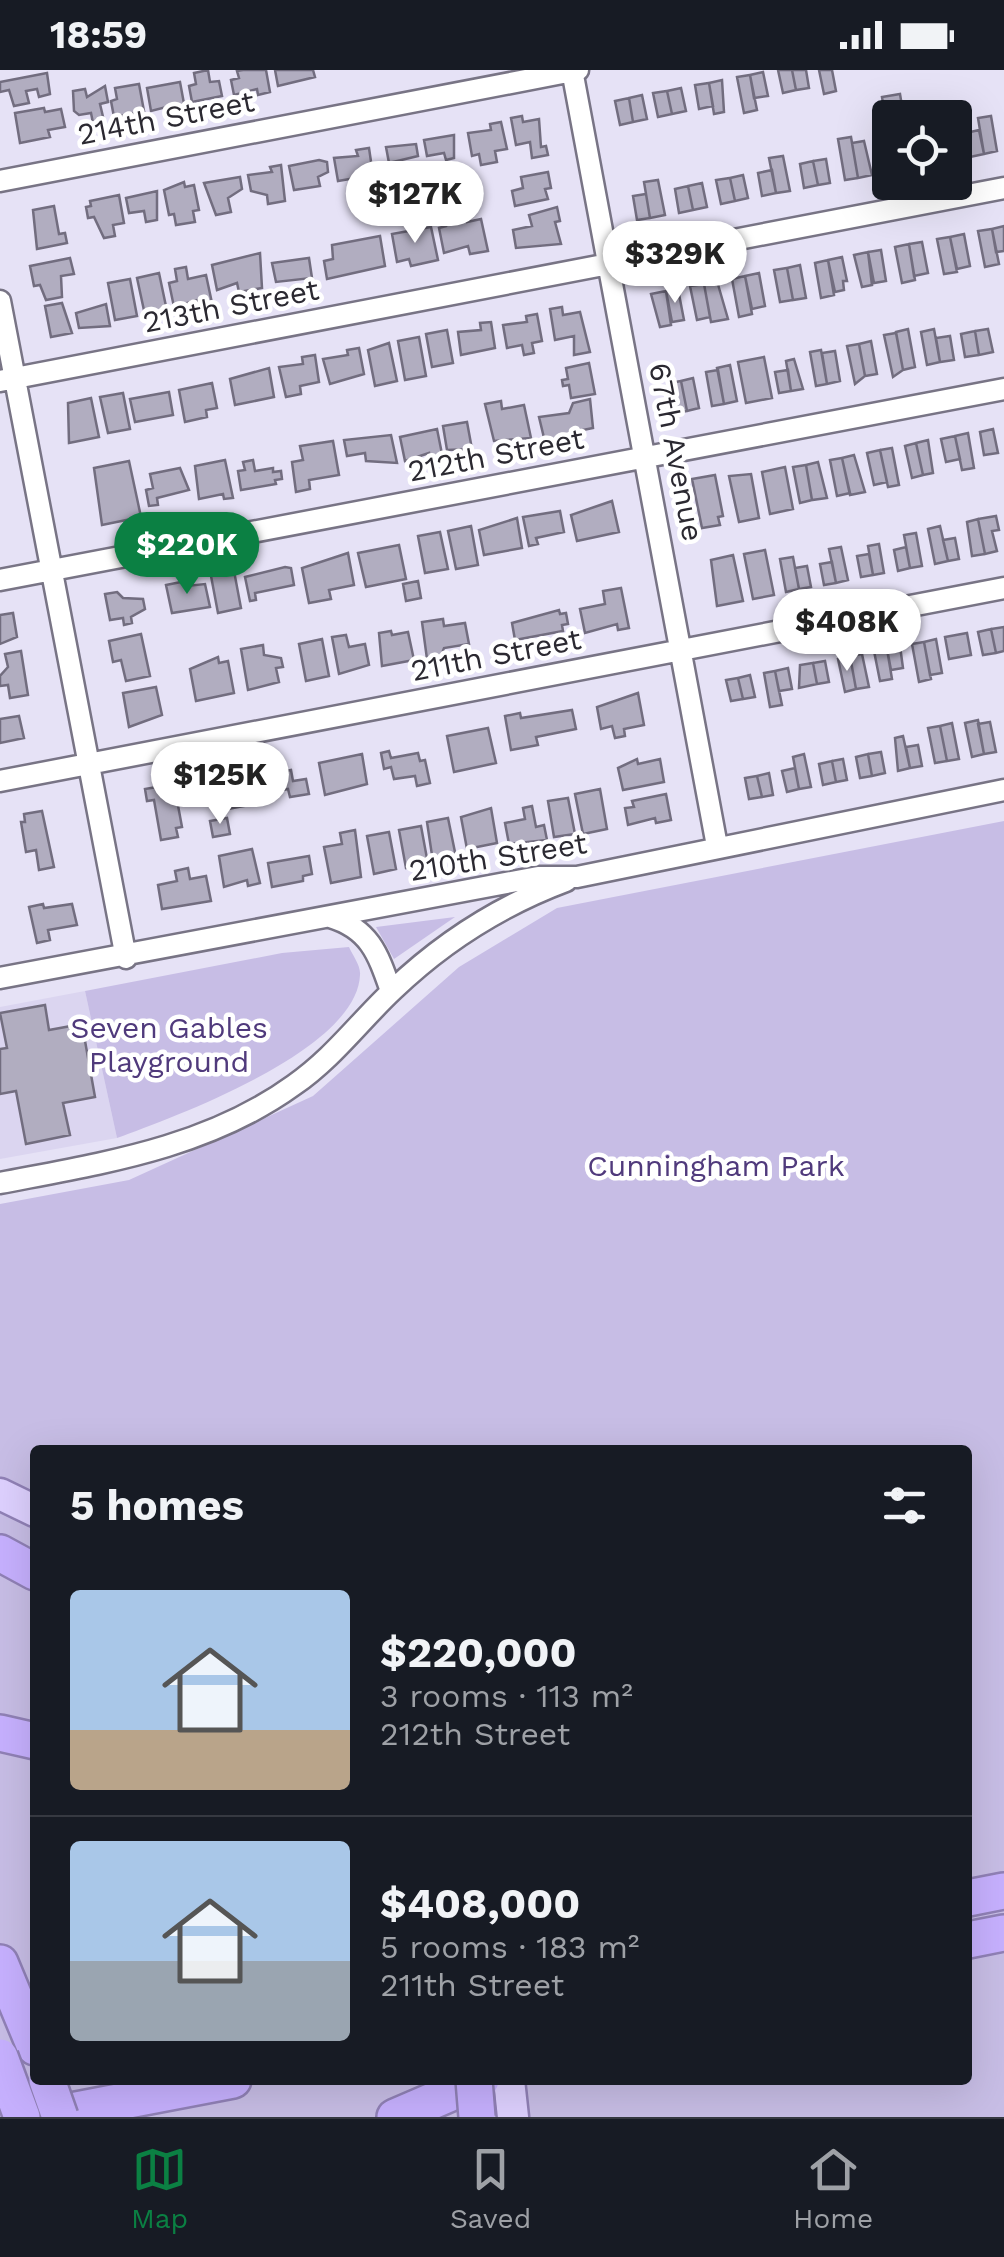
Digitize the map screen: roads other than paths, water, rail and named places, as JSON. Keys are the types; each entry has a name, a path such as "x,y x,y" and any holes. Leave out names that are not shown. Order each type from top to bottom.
{"highway":[{"path":"0,1553 30,1569"},
{"path":"0,1734 30,1740"},
{"path":"972,1886 1004,1883"},
{"path":"972,1897 1004,1891"},
{"path":"972,1939 1004,1933"},
{"path":"0,1963 30,2046"},
{"path":"0,2057 22,2117"},
{"path":"0,2073 30,2059"},
{"path":"0,2083 30,2060"},
{"path":"50,2085 60,2117"},
{"path":"40,2117 208,2085"},
{"path":"395,2117 475,2091"},
{"path":"405,2117 475,2091"}],"main road":[{"path":"0,1494 30,1509"}],"street":[{"name":"214th Street","path":"0,181 574,70"},
{"name":"67th Avenue","path":"574,70 717,846"},
{"name":"213th Street","path":"7,380 1004,188"},
{"path":"0,301 7,380 52,570 126,958"},
{"name":"212th Street","path":"0,580 1004,389"},
{"name":"211th Street","path":"0,780 1004,588"},
{"name":"210th Street","path":"0,978 126,958 538,877 578,877 1004,790"},
{"path":"0,1183 172,1148 235,1119 324,1062 391,991 466,931 506,907 578,877"},
{"path":"330,917 360,929 377,952 391,991"}],"park label":[{"name":"Seven Gables Playground","path":"169,1045"},
{"name":"Cunningham Park","path":"716,1166"}]}
